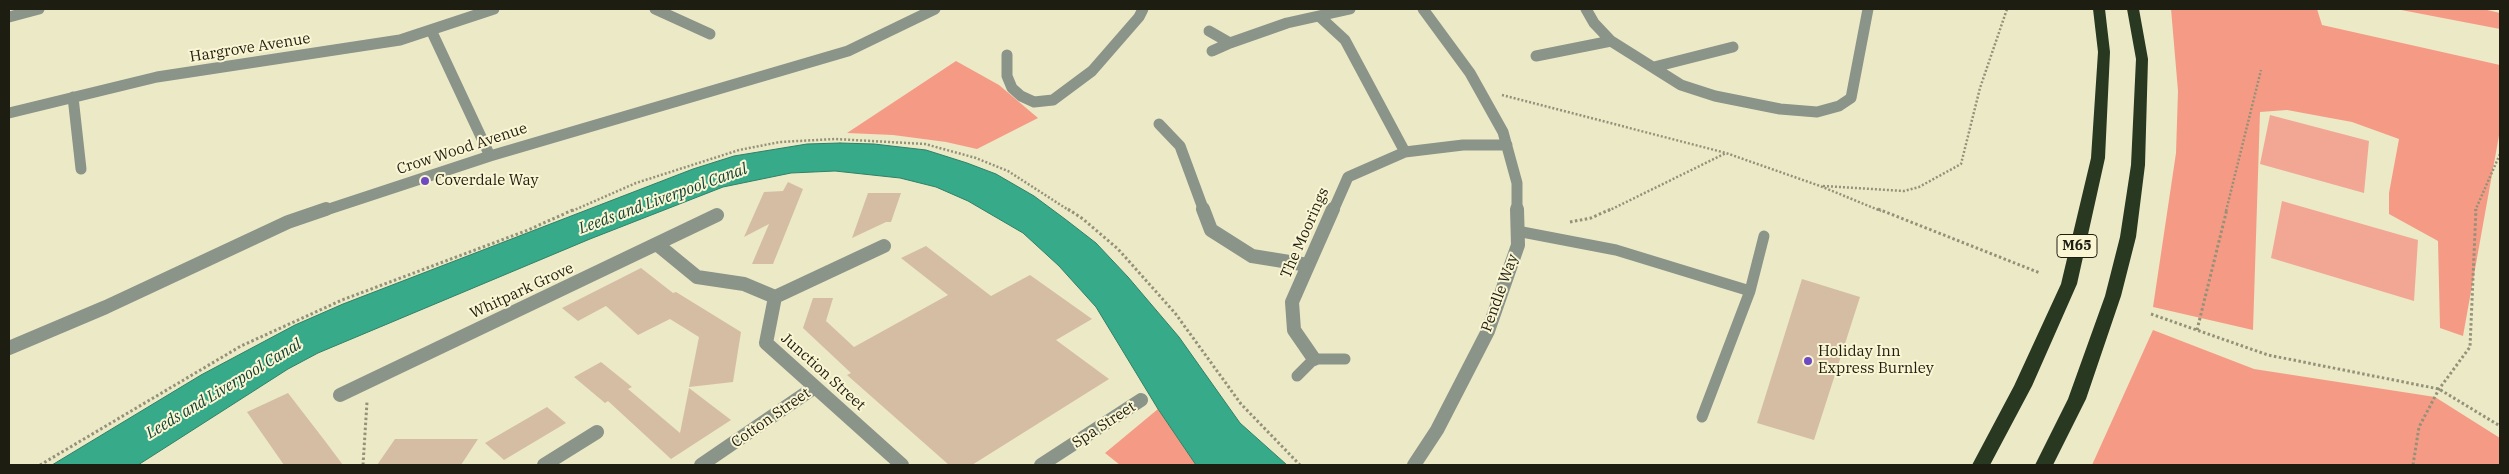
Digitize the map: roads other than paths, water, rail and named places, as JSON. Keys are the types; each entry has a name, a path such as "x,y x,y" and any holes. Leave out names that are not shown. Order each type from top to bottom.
{"highway":[{"name":"M65","path":"1981,465 2023,386 2069,284 2098,158 2104,52 2099,9"},
{"path":"2044,465 2077,399 2114,296 2128,238 2138,165 2142,58 2133,9"}],"street":[{"path":"9,17 39,9"},
{"name":"Hargrove Avenue","path":"9,113 157,77 400,40 494,9"},
{"path":"655,9 710,34"},
{"name":"Crow Wood Avenue","path":"9,348 106,306 288,222 490,156 848,51 935,9"},
{"path":"1007,55 1008,76 1012,88 1021,96 1034,102 1053,100 1092,71 1139,17 1143,9"},
{"path":"1212,51 1280,25 1350,9"},
{"name":"Pendle Way","path":"1414,465 1437,430 1488,331 1518,245 1517,182 1504,132 1470,72 1423,9"},
{"path":"1586,9 1594,24 1611,41 1681,85 1733,100 1780,110 1817,112 1840,106 1851,98 1868,9"},
{"path":"1320,16 1345,40 1405,152"},
{"path":"431,30 490,156"},
{"path":"1209,31 1230,43"},
{"path":"1536,56 1611,41"},
{"path":"1654,68 1733,47"},
{"path":"74,96 82,169"},
{"path":"1160,124 1180,146 1211,230 1252,256 1308,264"},
{"name":"The Moorings","path":"1314,359 1294,330 1292,302 1348,178 1405,152 1463,145 1507,145"},
{"name":"Whitpark Grove","path":"340,395 658,245 717,215"},
{"path":"658,245 696,277 744,284 775,296 884,246"},
{"name":"Junction Street","path":"775,296 766,343 902,465"},
{"name":"Cotton Street","path":"702,465 815,387"},
{"name":"Spa Street","path":"1041,465 1141,400"},
{"path":"544,465 597,432"}],"lane":[{"path":"1517,231 1616,250 1750,291"},
{"path":"1702,417 1750,291 1764,236"},
{"path":"1297,376 1314,359 1345,359"}],"water":[{"name":"Leeds and Liverpool Canal","path":"807,144 874,144 926,150 996,174 1034,196 1096,243 1128,277 1179,337 1240,423 1287,465 1196,465 1158,409 1096,307 1059,266 1023,233 968,201 936,187 900,178 835,171 791,173 723,187 590,239 318,353 288,369 138,465 52,465 201,375 295,325 343,304 693,169 734,156"}],"place":[{"name":"Coverdale Way","path":"425,181"},
{"name":"Holiday Inn Express Burnley","path":"1808,361"}]}
